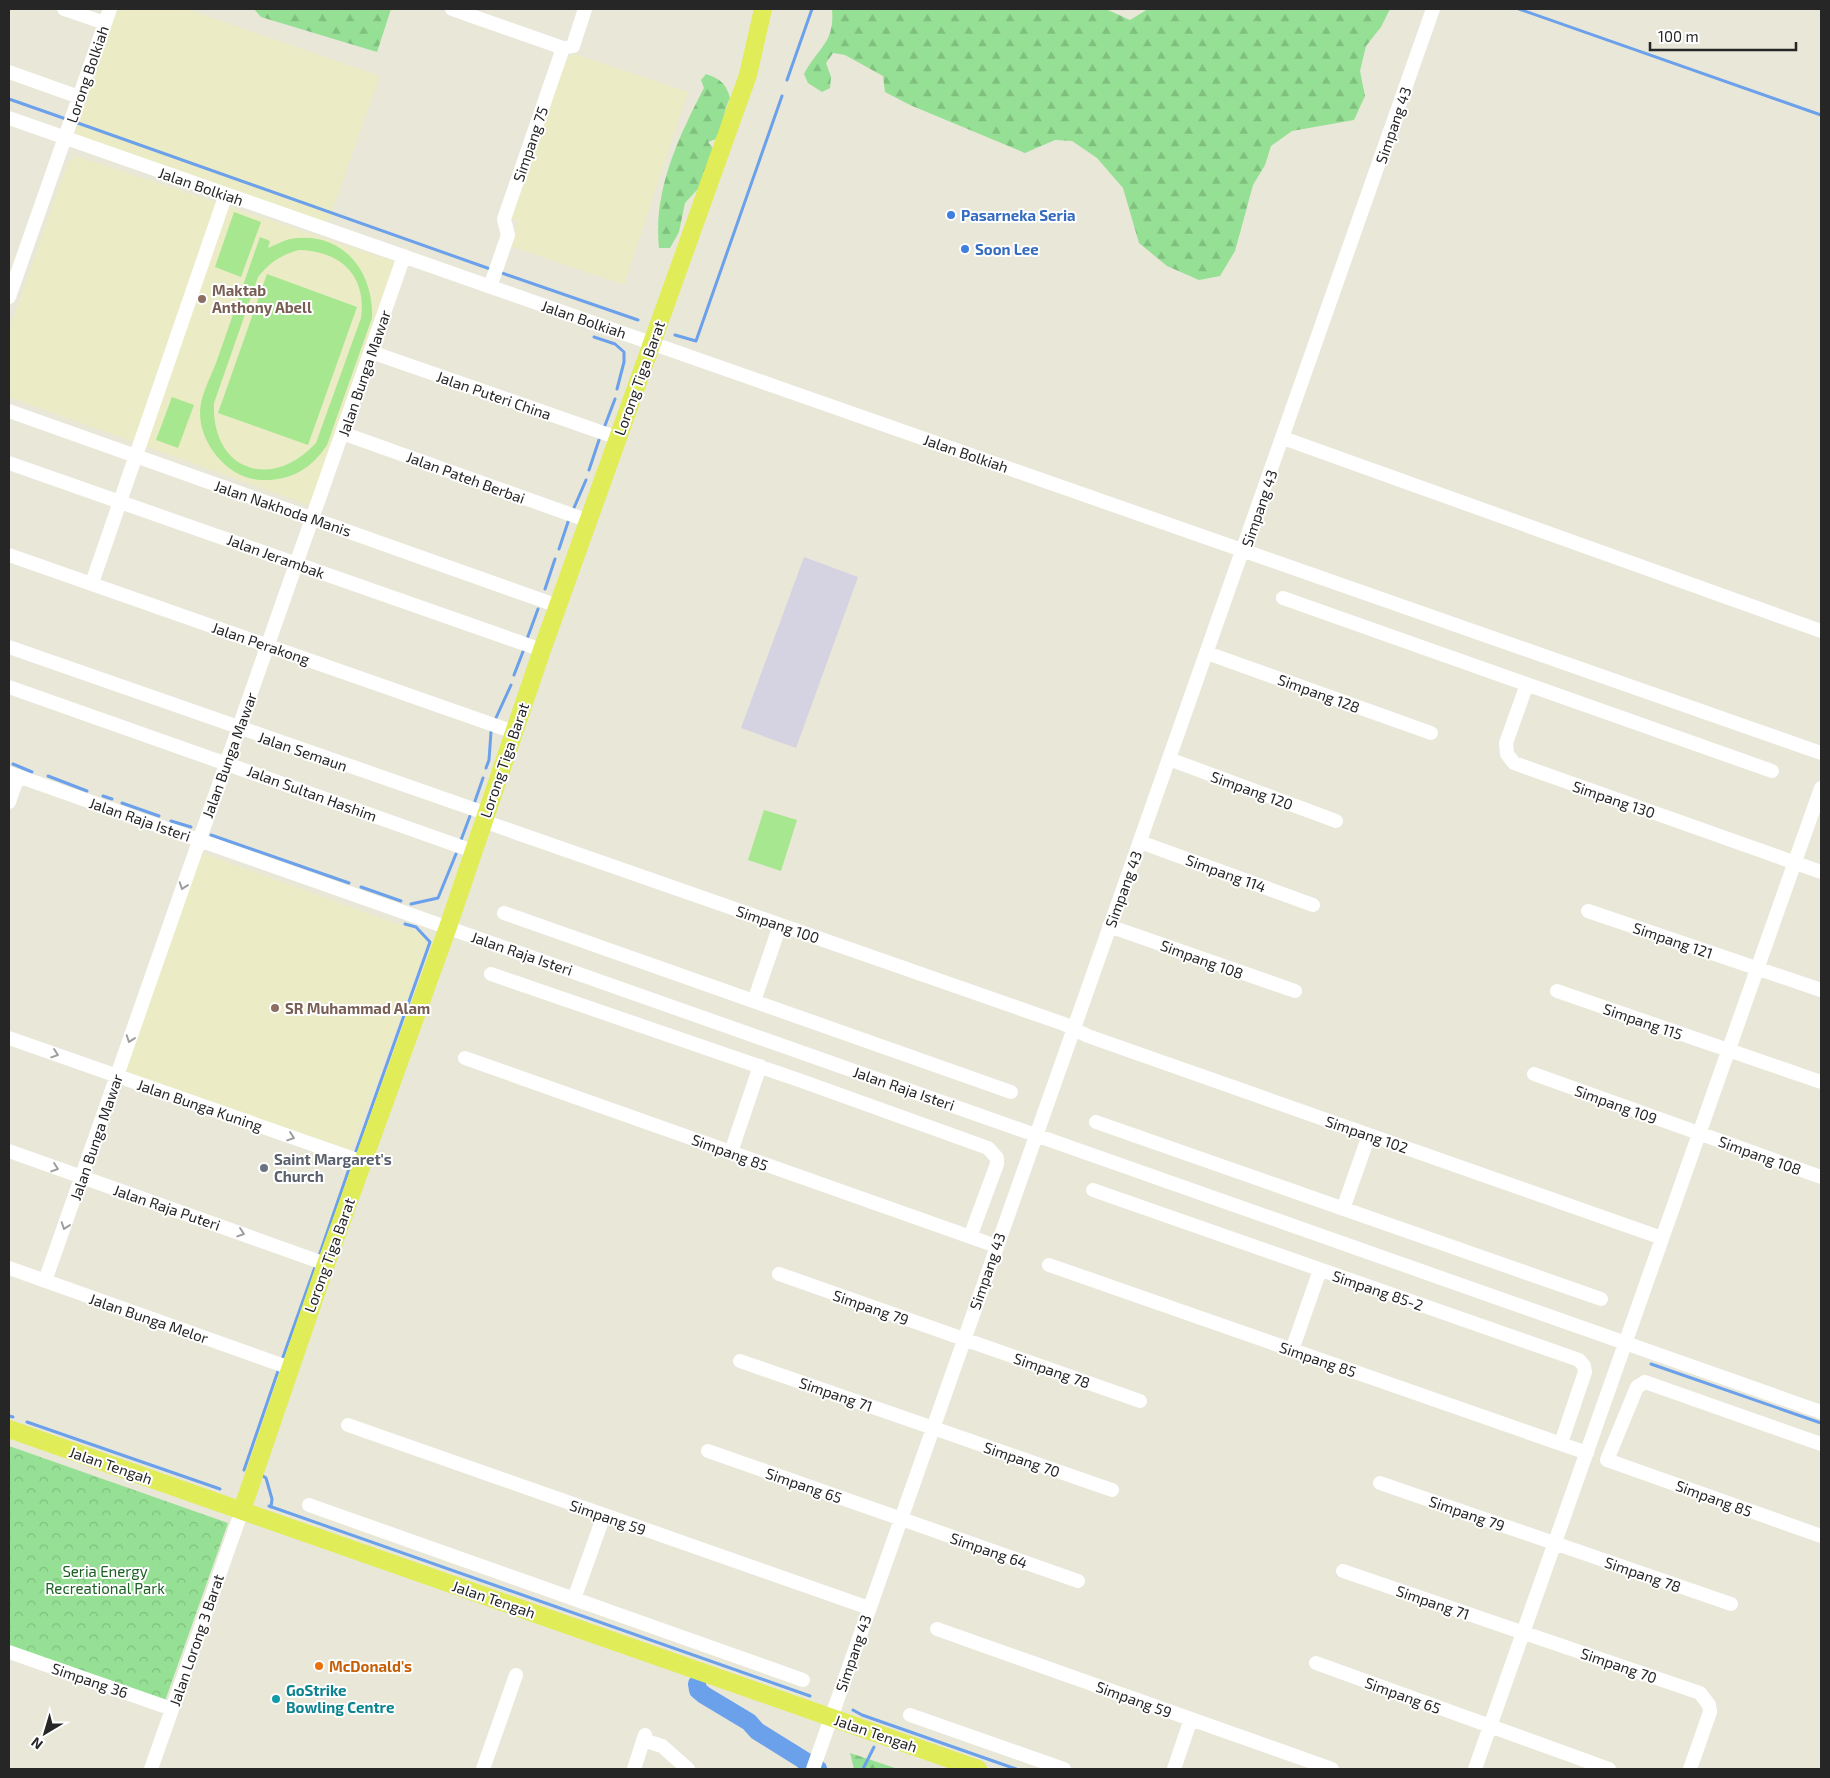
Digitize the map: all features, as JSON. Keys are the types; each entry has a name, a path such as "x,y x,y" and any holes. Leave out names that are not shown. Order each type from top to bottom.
{"main road":[{"name":"Lorong Tiga Barat","path":"242,1510 362,1162 448,927 542,650 748,75 763,9"},
{"name":"Jalan Tengah","path":"9,1428 978,1769"}],"street":[{"path":"64,9 105,23"},
{"name":"Lorong Bolkiah","path":"9,297 110,9"},
{"path":"452,9 562,48"},
{"name":"Simpang 75","path":"493,277 508,235 504,219 562,48 573,46 585,9"},
{"name":"Simpang 43","path":"814,1766 1035,1134 1244,550 1433,9"},
{"path":"9,72 80,96"},
{"name":"Jalan Bolkiah","path":"9,118 404,256 493,277 652,343 1821,753"},
{"path":"92,583 226,194"},
{"name":"Jalan Bunga Mawar","path":"45,1281 404,256"},
{"name":"Jalan Puteri China","path":"371,352 618,438"},
{"name":"Jalan Nakhoda Manis","path":"9,411 558,606"},
{"name":"Jalan Pateh Berbai","path":"342,433 589,521"},
{"path":"1283,438 1821,631"},
{"name":"Jalan Jerambak","path":"9,462 542,650"},
{"name":"Jalan Perakong","path":"9,555 514,732"},
{"path":"1283,598 1772,771"},
{"name":"Jalan Semaun","path":"9,647 484,817"},
{"name":"Simpang 128","path":"1207,653 1431,733"},
{"name":"Simpang 130","path":"1527,684 1506,743 1507,754 1514,763 1821,872"},
{"name":"Jalan Sultan Hashim","path":"9,687 473,851"},
{"name":"Simpang 120","path":"1169,759 1336,821"},
{"path":"9,802 13,774"},
{"name":"Jalan Raja Isteri","path":"13,774 1821,1412"},
{"path":"1475,1769 1821,788"},
{"name":"Simpang 100","path":"484,817 1073,1029"},
{"name":"Simpang 114","path":"1140,842 1313,905"},
{"name":"Simpang 121","path":"1588,912 1758,968"},
{"path":"504,913 1011,1092"},
{"path":"754,1001 780,925"},
{"name":"Simpang 108","path":"1109,926 1294,992"},
{"path":"1758,968 1821,990"},
{"path":"491,974 975,1142 993,1152 997,1158 970,1238"},
{"name":"Simpang 115","path":"1557,991 1729,1050"},
{"name":"Simpang 102","path":"1073,1029 1662,1238"},
{"name":"Jalan Bunga Kuning","path":"9,1038 362,1162"},
{"path":"1729,1050 1821,1082"},
{"name":"Simpang 85","path":"465,1058 996,1246"},
{"path":"731,1152 760,1066"},
{"name":"Simpang 109","path":"1534,1074 1699,1134"},
{"path":"1096,1122 1602,1299"},
{"name":"Simpang 108","path":"1699,1134 1821,1177"},
{"path":"1343,1209 1369,1135"},
{"name":"Jalan Raja Puteri","path":"9,1151 326,1264"},
{"name":"Simpang 85-2","path":"1093,1190 1579,1360 1584,1366 1585,1372 1561,1443"},
{"name":"Simpang 85","path":"1049,1265 1587,1452"},
{"name":"Jalan Bunga Melor","path":"9,1268 290,1368"},
{"path":"1292,1350 1320,1270"},
{"name":"Simpang 79","path":"780,1274 963,1339"},
{"name":"Simpang 78","path":"963,1339 1140,1401"},
{"name":"Simpang 71","path":"740,1361 932,1428"},
{"name":"Simpang 85","path":"1821,1444 1646,1382 1637,1387 1607,1460 1821,1536"},
{"name":"Simpang 59","path":"348,1425 869,1608"},
{"name":"Simpang 70","path":"932,1428 1112,1490"},
{"name":"Simpang 65","path":"708,1451 900,1518"},
{"name":"Simpang 79","path":"1380,1483 1555,1543"},
{"path":"309,1505 803,1680"},
{"name":"Jalan Lorong 3 Barat","path":"151,1769 242,1510"},
{"path":"574,1599 604,1515"},
{"name":"Simpang 64","path":"900,1518 1078,1581"},
{"name":"Simpang 78","path":"1555,1543 1731,1604"},
{"name":"Simpang 71","path":"1343,1571 1524,1632"},
{"name":"Simpang 59","path":"937,1629 1332,1769"},
{"name":"Simpang 70","path":"1524,1632 1700,1693 1709,1705 1710,1712 1690,1769"},
{"name":"Simpang 36","path":"9,1652 172,1709"},
{"name":"Simpang 65","path":"1316,1663 1490,1726"},
{"path":"483,1769 516,1675"},
{"path":"910,1715 1064,1769"},
{"path":"1174,1769 1191,1719"},
{"path":"1490,1726 1609,1769"},
{"path":"634,1769 644,1738 662,1746 688,1769"}],"shaded area":[{"path":"117,9 187,9 380,76 327,225 74,137"},
{"path":"575,54 688,92 624,285 510,246 518,221 509,218 563,60"},
{"name":"Maktab Anthony Abell","path":"76,156 393,261 396,267 311,506 9,397 9,331 67,164"},
{"path":"804,557 858,577 796,748 741,728"},
{"name":"SR Muhammad Alam","path":"200,852 414,930 423,937 427,944 351,1151 124,1072"}],"green space":[{"path":"254,9 391,9 377,52 261,17"},
{"path":"832,9 1106,9 1130,20 1148,9 1390,9 1381,27 1366,46 1360,71 1365,96 1354,120 1292,131 1271,146 1265,165 1253,185 1235,251 1220,276 1199,280 1167,266 1139,243 1123,188 1097,158 1072,141 1055,140 1025,153 910,105 885,92 883,76 845,55 833,53 826,63 831,77 830,88 822,92 808,83 804,74 825,44 831,30"},
{"path":"706,74 722,82 730,98 721,129 716,139 708,142 715,151 706,180 685,203 679,232 670,248 659,248 660,206 669,165 685,126 704,88 701,80"},
{"path":"234,212 261,222 241,277 215,267"},
{"path":"260,237 270,241 268,248 290,239 309,238 325,241 339,248 361,270 371,301 372,318 327,445 307,467 291,476 272,480 249,478 238,474 218,458 205,437 200,413 203,394 216,363","holes":["299,250 314,251 327,255 348,268 360,289 362,303 361,318 316,443 299,458 281,467 263,470 247,467 233,458 222,444 216,426 214,403 258,277 272,263 287,254"]},
{"path":"267,274 357,307 308,445 218,413"},
{"path":"172,397 194,405 178,448 156,440"},
{"path":"764,810 797,820 781,871 748,860"},
{"name":"Seria Energy Recreational Park","path":"9,1446 228,1523 165,1701 9,1646"},
{"path":"850,1753 898,1769 854,1769"}],"waterway":[{"path":"787,80 812,9"},
{"path":"1519,9 1821,115"},
{"path":"675,335 696,341 782,96"},
{"path":"9,99 66,119"},
{"path":"75,122 493,270"},
{"path":"499,272 638,320"},
{"path":"594,337 615,344 624,352 624,362 617,389"},
{"path":"604,428 615,399"},
{"path":"589,470 599,440"},
{"path":"573,510 586,480"},
{"path":"559,549 569,519"},
{"path":"545,589 555,559"},
{"path":"527,639 538,609"},
{"path":"514,675 524,649"},
{"path":"495,720 511,685"},
{"path":"486,768 489,760 491,732"},
{"path":"13,764 32,772"},
{"path":"48,776 87,791"},
{"path":"474,804 483,778"},
{"path":"103,796 112,799"},
{"path":"122,803 159,816"},
{"path":"461,840 470,816"},
{"path":"171,821 191,827"},
{"path":"211,835 349,883"},
{"path":"411,904 438,898 456,854"},
{"path":"361,887 401,901"},
{"path":"355,1154 430,942 416,927 405,924"},
{"path":"319,1256 351,1163"},
{"path":"283,1357 315,1267"},
{"path":"1651,1364 1821,1423"},
{"path":"244,1470 278,1371"},
{"path":"9,1416 13,1417"},
{"path":"27,1422 220,1489"},
{"path":"263,1476 266,1478 272,1499 271,1507"},
{"path":"269,1506 810,1696"},
{"path":"697,1684 698,1690 704,1695 749,1722 757,1731 818,1769"},
{"path":"853,1710 862,1715 1016,1769"},
{"path":"863,1769 874,1747"},
{"path":"799,1769 803,1759"}],"place":[{"name":"Pasarneka Seria","path":"951,215"},
{"name":"Soon Lee","path":"965,249"},
{"name":"Maktab Anthony Abell","path":"202,299"},
{"name":"SR Muhammad Alam","path":"275,1008"},
{"name":"Saint Margaret's Church","path":"264,1168"},
{"name":"McDonald's","path":"319,1666"},
{"name":"GoStrike Bowling Centre","path":"276,1699"}]}
